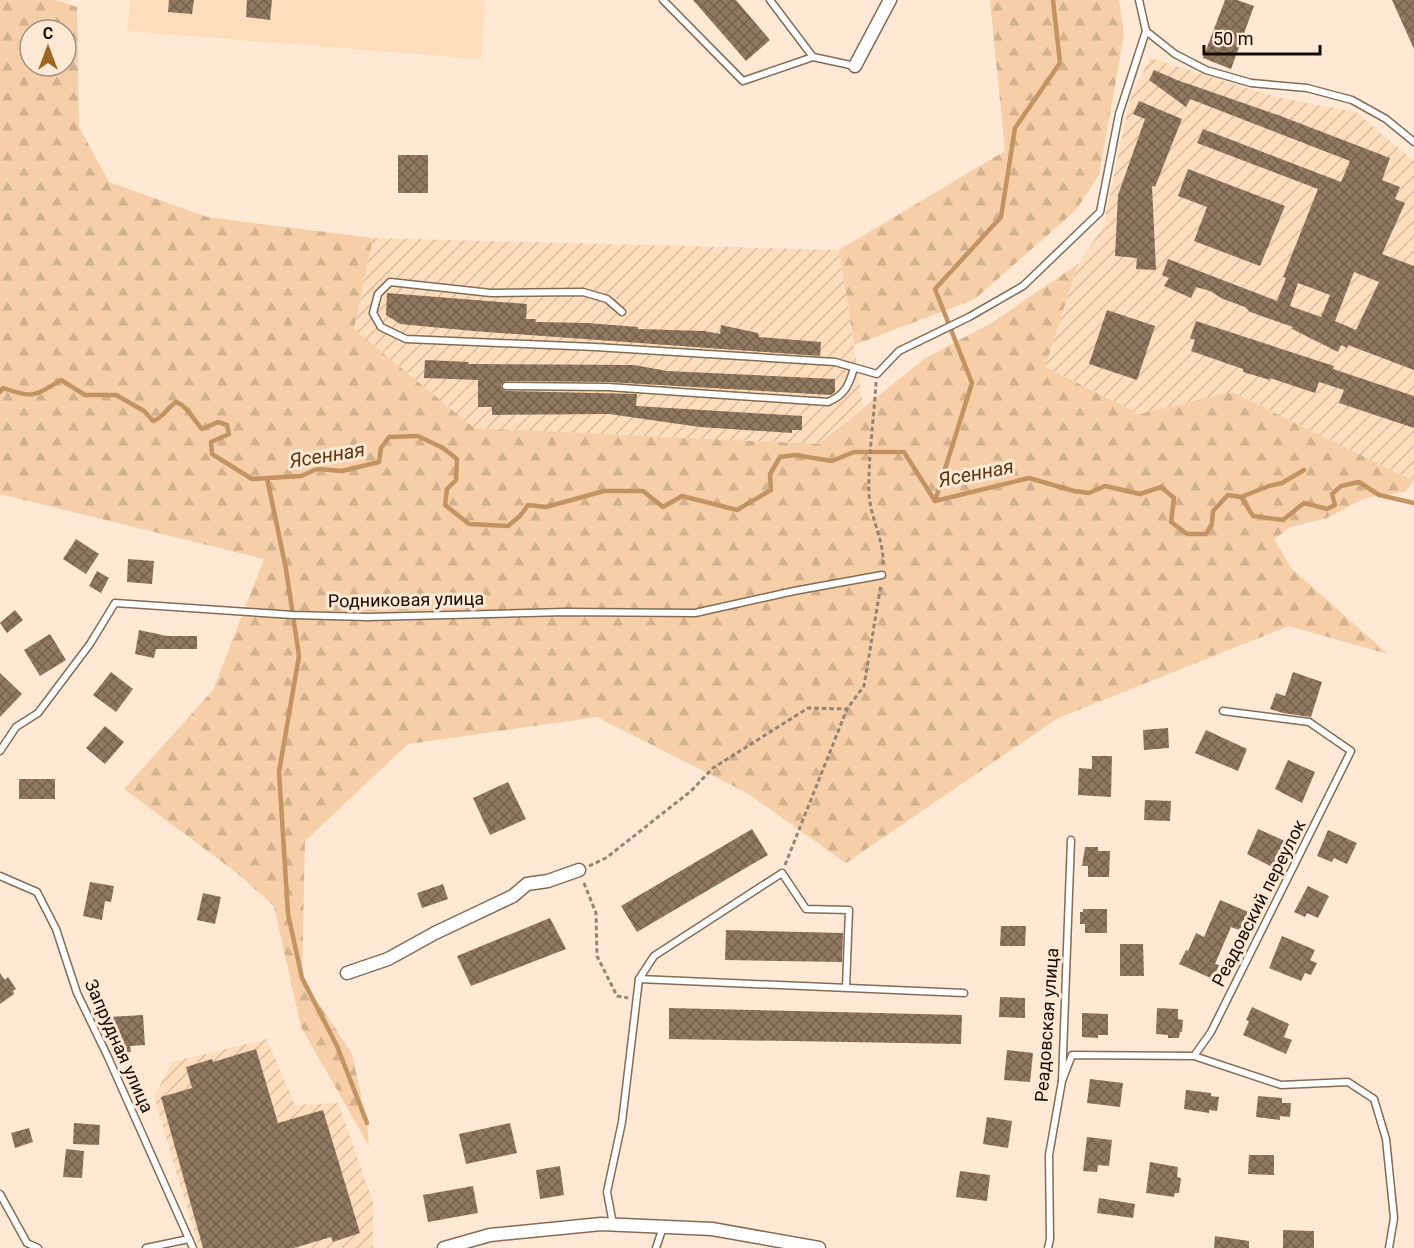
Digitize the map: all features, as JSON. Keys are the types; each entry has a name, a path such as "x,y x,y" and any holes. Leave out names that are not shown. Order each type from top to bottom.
{"street":[{"path":"855,66 890,0"},
{"path":"347,973 388,959 435,933 513,896 527,884 579,870"},
{"path":"444,1248 490,1235 613,1224 712,1230 813,1248"}],"lane":[{"path":"663,0 743,81 813,57 855,66"},
{"path":"770,0 813,57"},
{"path":"622,312 607,298 583,292 490,293 390,282 378,294 373,313 381,327 405,339 595,347 835,362 877,374 899,351 1023,286 1100,212 1119,114 1146,31 1139,0"},
{"path":"1146,31 1175,54 1206,70 1251,83 1307,88 1352,100 1386,120 1414,142"},
{"path":"506,386 608,387 828,402 840,397 849,385 854,368"},
{"name":"Родниковая улица","path":"0,751 16,727 38,712 90,644 115,603 293,615 695,613 794,591 882,575"},
{"name":"Реадовский переулок","path":"1194,1056 1211,1032 1351,751 1309,722 1223,711"},
{"name":"Реадовская улица","path":"1048,1248 1050,1239 1049,1155 1062,1081 1071,840"},
{"path":"613,1224 607,1192 622,1122 639,979 654,956 782,873 806,909 849,910 846,987"},
{"name":"Запрудная улица","path":"0,876 37,892 56,929 76,993 112,1066 193,1248"},
{"path":"639,979 964,993"},
{"path":"1062,1081 1072,1055 1194,1056 1281,1085 1348,1082 1374,1099 1386,1138 1394,1218 1389,1248"},
{"path":"0,1194 27,1243 38,1248"},
{"path":"656,1248 663,1227"},
{"path":"146,1248 189,1239"}],"path":[{"path":"782,873 848,709 864,686 884,556 869,495 877,374"},
{"path":"636,1000 617,996 597,956 596,913 579,870 606,858 691,791 713,768 808,708 848,709"}],"shaded area":[{"path":"130,0 485,0 481,59 127,31"},
{"path":"1150,58 1276,97 1356,112 1414,161 1414,481 1232,392 1141,414 1045,367 1078,264 1103,227 1130,99"},
{"path":"373,238 839,250 863,407 819,444 474,428 354,329"},
{"path":"267,1039 295,1105 338,1103 373,1202 373,1248 199,1248 154,1097 172,1062"}],"green space":[{"path":"0,0 56,0 77,7 77,18 18,18 18,78 78,78 78,67 79,127 109,182 207,217 373,238 354,329 474,428 819,444 924,359 993,322 1078,264 1045,367 1140,414 1232,392 1414,481 1405,492 1365,498 1327,518 1291,527 1274,539 1291,568 1388,654 1289,626 1058,718 846,863 747,793 597,717 408,744 305,841 302,978 352,1054 367,1123 369,1146 301,1027 274,906 237,873 124,789 213,690 264,559 0,494"},
{"path":"990,0 1119,0 1124,35 1099,175 1076,210 975,299 854,345 839,250 1005,151"}],"building":[{"path":"169,0 194,0 192,14 168,12"},
{"path":"247,0 272,0 270,20 246,17"},
{"path":"693,0 736,0 770,40 746,61"},
{"path":"1225,0 1237,0 1254,6 1231,69 1203,58"},
{"path":"1392,0 1414,0 1414,49"},
{"path":"1154,70 1390,158 1382,180 1400,187 1395,199 1405,203 1382,254 1414,266 1414,370 1348,345 1347,348 1341,345 1338,352 1292,329 1293,327 1250,312 1245,307 1223,299 1210,291 1196,287 1191,298 1164,286 1169,278 1162,275 1168,259 1277,301 1286,278 1283,277 1318,189 1197,143 1203,129 1341,182 1350,161 1190,99 1186,107 1149,80","holes":["1354,272 1379,282 1356,330 1335,321","1298,283 1330,295 1321,317 1290,306"]},
{"path":"1139,101 1182,119 1155,187 1152,186 1156,270 1136,269 1137,258 1115,256 1118,195 1145,119 1133,114"},
{"path":"398,155 428,155 428,193 398,193"},
{"path":"1188,169 1285,206 1260,266 1194,241 1207,207 1178,196"},
{"path":"387,293 527,304 526,319 535,319 536,322 587,323 720,334 721,325 758,333 759,337 821,342 820,356 400,324 386,315"},
{"path":"1107,310 1155,326 1137,380 1089,364"},
{"path":"1196,321 1334,366 1333,369 1414,396 1414,428 1339,403 1344,390 1319,382 1315,393 1270,378 1270,380 1243,372 1243,369 1191,351 1195,340 1190,338"},
{"path":"425,360 469,362 468,364 634,365 667,371 835,379 835,392 831,395 608,382 506,381 501,385 506,391 637,394 636,406 802,416 802,430 792,430 792,433 700,427 609,414 492,415 492,407 478,407 478,380 424,378"},
{"path":"76,539 99,554 86,574 63,559"},
{"path":"128,559 154,561 152,584 127,582"},
{"path":"97,571 109,578 101,593 89,586"},
{"path":"15,610 23,620 7,633 0,623"},
{"path":"139,630 167,636 197,636 197,649 156,649 154,658 135,654"},
{"path":"50,634 66,660 40,676 24,650"},
{"path":"111,672 133,689 116,712 93,695"},
{"path":"1293,672 1322,682 1311,717 1270,709 1276,693 1285,696"},
{"path":"0,673 22,694 0,717"},
{"path":"105,726 124,742 105,764 86,748"},
{"path":"1168,728 1169,748 1144,750 1143,730"},
{"path":"1206,730 1247,749 1238,771 1195,753"},
{"path":"1092,756 1112,756 1111,797 1078,795 1079,768 1092,769"},
{"path":"1288,760 1315,772 1302,803 1275,789"},
{"path":"19,779 55,779 55,799 19,799"},
{"path":"508,782 526,819 490,835 473,798"},
{"path":"1145,800 1171,801 1170,821 1144,820"},
{"path":"752,829 768,855 637,932 621,906"},
{"path":"1258,829 1285,841 1274,868 1247,854"},
{"path":"1328,830 1357,843 1347,864 1334,858 1332,862 1317,856"},
{"path":"1085,847 1098,847 1098,851 1110,851 1109,877 1088,877 1088,866 1082,866"},
{"path":"90,882 114,886 111,902 105,901 102,920 83,916"},
{"path":"443,884 448,899 422,908 417,893"},
{"path":"1308,886 1329,896 1318,918 1307,913 1305,917 1294,912"},
{"path":"203,893 221,897 215,924 197,920"},
{"path":"1220,900 1251,913 1242,931 1231,927 1215,964 1219,965 1213,979 1179,964 1196,933 1204,937"},
{"path":"1083,909 1107,909 1107,933 1085,933 1085,924 1080,924 1080,912 1083,912"},
{"path":"550,918 566,949 471,986 457,956"},
{"path":"1001,926 1026,926 1025,946 1000,946"},
{"path":"726,930 843,933 842,962 725,960"},
{"path":"1282,936 1315,950 1310,960 1317,963 1311,975 1305,973 1301,981 1269,968"},
{"path":"1120,944 1143,944 1144,976 1120,976"},
{"path":"0,973 5,980 8,977 16,989 13,991 14,994 0,1004"},
{"path":"1000,997 1025,998 1025,1018 999,1017"},
{"path":"1252,1007 1289,1024 1284,1037 1292,1040 1286,1054 1243,1035"},
{"path":"669,1008 962,1015 961,1044 669,1039"},
{"path":"1157,1008 1178,1009 1178,1019 1183,1020 1179,1038 1168,1038 1168,1035 1156,1034"},
{"path":"1082,1013 1108,1014 1108,1035 1098,1035 1098,1038 1082,1037"},
{"path":"143,1015 145,1045 130,1046 131,1052 112,1053 108,1017"},
{"path":"256,1049 278,1123 323,1110 360,1233 333,1242 331,1237 294,1248 203,1248 161,1097 192,1088 186,1067 212,1059 213,1062"},
{"path":"1007,1050 1033,1053 1030,1082 1004,1080"},
{"path":"1090,1079 1123,1083 1120,1107 1087,1103"},
{"path":"1186,1090 1211,1093 1211,1096 1219,1097 1217,1111 1209,1110 1209,1113 1184,1109"},
{"path":"1258,1096 1282,1098 1282,1103 1291,1103 1290,1117 1280,1116 1280,1120 1256,1117"},
{"path":"987,1117 1012,1121 1008,1148 983,1144"},
{"path":"74,1123 100,1125 99,1145 73,1144"},
{"path":"510,1123 517,1153 466,1164 459,1134"},
{"path":"29,1128 33,1142 15,1148 11,1133"},
{"path":"1087,1137 1112,1140 1109,1166 1098,1165 1097,1172 1083,1171"},
{"path":"66,1149 84,1151 82,1178 63,1177"},
{"path":"1249,1155 1274,1155 1274,1175 1248,1174"},
{"path":"1150,1162 1178,1167 1177,1177 1181,1178 1179,1193 1175,1193 1174,1197 1146,1193"},
{"path":"560,1166 564,1195 540,1199 536,1170"},
{"path":"960,1171 990,1175 987,1201 956,1197"},
{"path":"473,1186 478,1213 428,1222 423,1195"},
{"path":"1099,1198 1135,1204 1133,1218 1097,1213"},
{"path":"1283,1230 1314,1231 1314,1248 1283,1248"},
{"path":"1215,1236 1249,1241 1249,1248 1214,1248"}],"waterway":[{"path":"935,501 972,383 935,289 1001,217 1015,128 1060,63 1053,0"},
{"name":"Ясенная","path":"0,392 3,388 21,394 34,394 61,380 85,395 116,395 144,411 153,421 176,402 187,410 202,429 218,422 227,425 229,434 211,442 212,454 252,479 301,476 317,469 342,471 379,462 381,448 389,437 418,436 443,448 457,459 456,480 447,489 445,505 469,524 508,526 528,505 546,507 604,491 643,491 663,507 682,496 737,510 771,490 770,474 780,457 795,455 832,461 854,452 904,452 935,501 1029,478 1089,493 1105,486 1140,494 1161,487 1174,498 1171,522 1187,534 1206,534 1212,524 1213,511 1228,495 1241,497 1253,516 1283,520 1304,503 1327,509 1335,505 1332,494 1341,486 1359,482 1379,495 1414,503"},
{"path":"1241,497 1282,483 1304,470"},
{"path":"267,478 286,569 299,656 279,772 288,914 302,978 337,1046 367,1123"}]}
